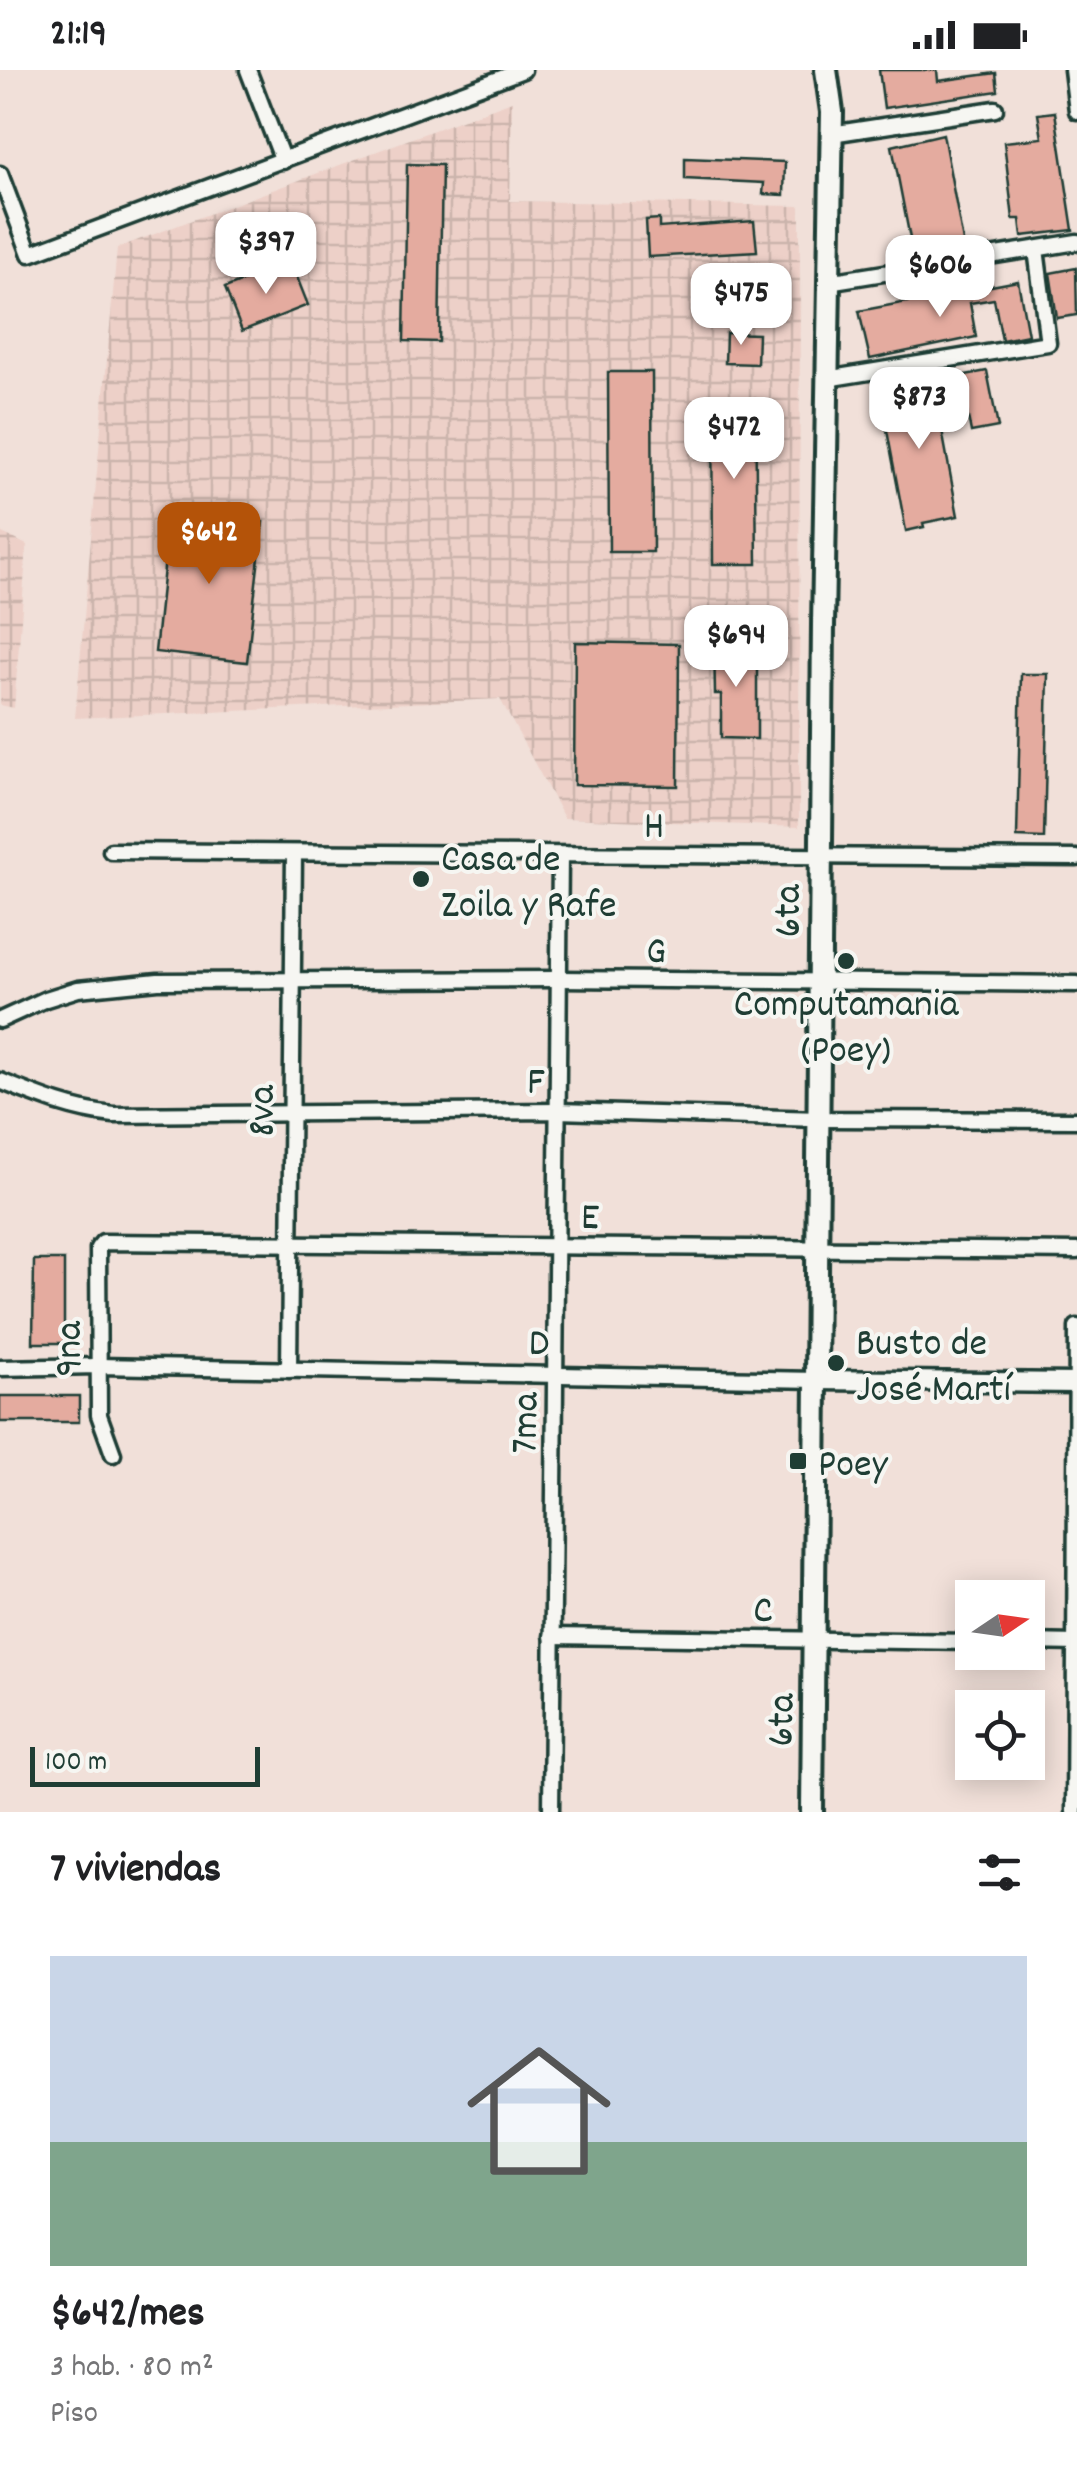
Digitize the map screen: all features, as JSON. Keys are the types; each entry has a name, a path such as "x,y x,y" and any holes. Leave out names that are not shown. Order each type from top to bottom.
{"main road":[{"name":"6ta","path":"812,1812 820,1249 820,856 832,134 826,70"}],"street":[{"path":"248,70 283,160"},
{"path":"0,174 30,254 521,70"},
{"path":"1072,70 1077,111"},
{"path":"832,134 996,109"},
{"path":"828,282 1077,242"},
{"path":"826,379 1048,343 1036,249"},
{"name":"H","path":"111,852 1077,858"},
{"name":"8va","path":"289,1370 294,853"},
{"name":"7ma","path":"551,1812 560,855"},
{"name":"G","path":"0,1020 46,999 111,984 158,981 559,979 1077,984"},
{"name":"F","path":"0,1081 90,1113 558,1111 820,1119 1077,1120"},
{"name":"E","path":"103,1242 1077,1251"},
{"name":"9na","path":"103,1242 98,1248 98,1415 112,1454"},
{"path":"1074,1812 1077,1327"},
{"name":"D","path":"0,1368 98,1366 1077,1383"},
{"name":"C","path":"552,1636 955,1642"},
{"path":"1045,1642 1076,1643"}],"shaded area":[{"path":"512,101 510,201 800,206 799,827 564,818 500,699 75,718 117,248"},
{"path":"0,532 27,545 14,708 0,705"}],"building":[{"path":"879,70 937,70 938,81 996,73 998,91 884,108"},
{"path":"1055,112 1073,230 1022,236 1020,219 1013,219 1004,142 1042,138 1038,114"},
{"path":"943,134 964,247 913,254 892,146"},
{"path":"685,158 785,162 784,195 763,194 764,183 685,179"},
{"path":"407,164 442,165 439,342 404,341"},
{"path":"659,219 659,228 754,221 757,251 648,257 646,220"},
{"path":"291,262 308,305 242,331 225,288"},
{"path":"1076,268 1077,315 1057,318 1050,273"},
{"path":"1018,281 1028,335 1002,340 994,299 970,303 976,337 870,359 859,311"},
{"path":"734,294 759,295 758,309 734,308"},
{"path":"726,333 758,334 757,364 725,363"},
{"path":"987,371 998,427 971,432 960,376"},
{"path":"608,372 652,372 653,552 609,552"},
{"path":"932,376 958,516 906,531 879,388"},
{"path":"755,399 757,564 713,564 712,400"},
{"path":"170,512 263,522 247,662 155,652"},
{"path":"714,640 740,640 741,654 757,654 757,739 721,738 721,694 715,694"},
{"path":"575,642 679,644 678,786 574,785"},
{"path":"1021,674 1048,674 1044,838 1017,837"},
{"path":"34,1260 64,1260 64,1343 33,1343"},
{"path":"0,1396 79,1396 79,1422 0,1422"}],"place":[{"name":"Casa de Zoila y Rafe","path":"421,879"},
{"name":"Computamania (Poey)","path":"846,961"},
{"name":"Busto de José Martí","path":"836,1363"},
{"name":"Poey","path":"798,1461"}]}
